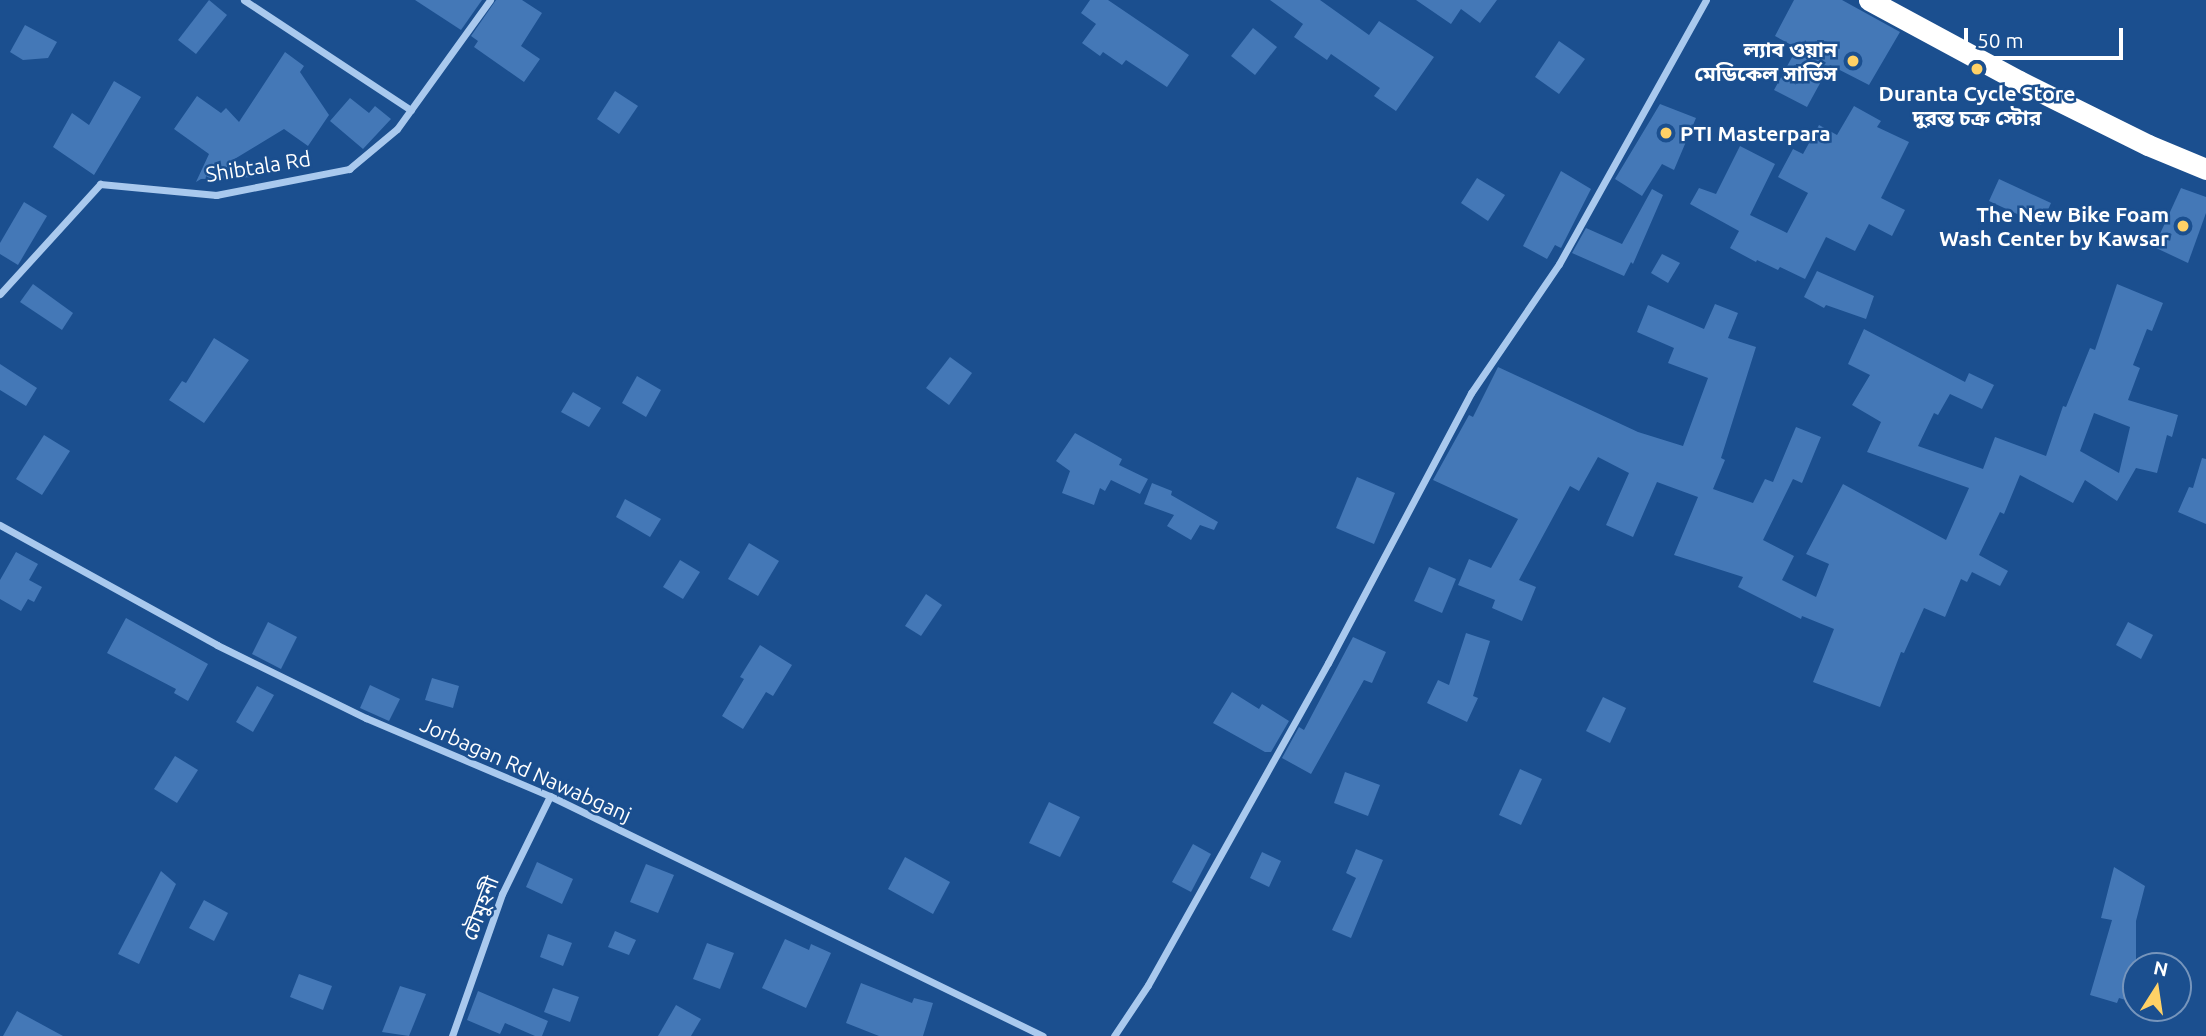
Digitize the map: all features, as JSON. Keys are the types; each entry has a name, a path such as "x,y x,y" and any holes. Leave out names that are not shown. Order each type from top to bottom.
{"highway":[{"path":"1869,0 2031,87 2148,145 2206,169"}],"street":[{"path":"244,0 411,110"},
{"name":"Shibtala Rd","path":"0,294 100,184 216,195 349,169 397,129 491,0"},
{"path":"1114,1036 1148,985 1328,663 1471,393 1559,264 1706,0"},
{"name":"Jorbagan Rd Nawabganj","path":"0,525 217,645 366,718 550,796 1043,1036"},
{"name":"চৌমুহনী","path":"452,1036 502,894 550,796"}],"building":[{"path":"209,0 227,15 196,54 178,40"},
{"path":"415,0 482,0 461,30"},
{"path":"496,0 522,0 542,13 521,46 540,59 524,82 474,47 478,41 471,36"},
{"path":"1090,0 1108,0 1189,55 1167,87 1126,60 1122,65 1103,52 1100,56 1082,43 1096,24 1081,13"},
{"path":"1270,0 1320,0 1369,35 1379,21 1434,57 1396,111 1374,96 1380,88 1331,54 1327,60 1294,37 1303,24"},
{"path":"1416,0 1497,0 1480,23 1461,9 1451,24"},
{"name":"ল্যাব ওয়ান মেডিকেল সার্ভিস","path":"1794,0 1842,0 1900,32 1869,85 1830,65 1807,107 1774,90 1797,48 1775,36"},
{"path":"25,25 57,42 48,58 23,60 10,52"},
{"path":"1253,28 1277,47 1255,75 1231,56"},
{"path":"1559,41 1585,59 1559,94 1535,77"},
{"path":"285,52 304,66 300,72 329,115 308,146 284,129 228,163 256,177 201,179 196,182 209,154 174,129 197,96 221,113 226,108 239,122"},
{"path":"114,81 141,97 94,175 53,147 72,113 89,125"},
{"path":"615,91 638,106 619,134 597,119"},
{"path":"350,98 369,113 375,106 391,119 363,149 330,121"},
{"name":"PTI Masterpara","path":"1660,104 1696,118 1674,170 1662,164 1642,196 1615,179"},
{"path":"1854,106 1881,121 1877,127 1909,142 1881,198 1905,210 1892,236 1869,224 1855,251 1826,237 1805,279 1780,267 1778,270 1757,260 1756,262 1730,248 1739,231 1690,204 1699,188 1716,194 1740,146 1775,164 1750,215 1787,233 1808,193 1778,177 1793,149 1803,154 1819,125 1837,135"},
{"path":"1561,171 1591,189 1561,248 1555,245 1547,259 1523,246"},
{"path":"1477,178 1505,195 1488,221 1461,203"},
{"path":"1999,179 2051,203 2041,225 1989,201"},
{"name":"The New Bike Foam Wash Center by Kawsar","path":"2181,188 2206,197 2206,213 2188,263 2154,247"},
{"path":"1652,189 1663,195 1633,264 1631,262 1624,276 1572,253 1586,228 1622,244"},
{"path":"24,202 47,216 18,265 0,254 0,243"},
{"path":"1662,254 1680,263 1668,283 1651,273"},
{"path":"1817,271 1874,296 1866,319 1826,305 1824,308 1804,297"},
{"path":"33,284 73,313 62,330 20,302"},
{"path":"2117,284 2163,303 2152,331 2147,329 2133,365 2140,368 2128,400 2178,415 2172,437 2167,435 2157,473 2136,468 2117,501 2085,480 2073,503 2020,475 2004,514 2000,512 1979,555 2008,571 2000,586 1972,572 1967,582 1961,579 1945,617 1924,608 1904,653 1901,652 1880,707 1813,682 1834,629 1802,616 1801,619 1738,587 1743,577 1674,555 1698,497 1657,482 1633,537 1606,525 1629,473 1598,457 1579,491 1570,486 1519,580 1536,587 1522,621 1492,608 1495,600 1458,585 1469,559 1491,568 1518,519 1433,480 1469,415 1473,417 1498,367 1638,432 1683,446 1708,378 1668,363 1674,348 1637,332 1648,305 1704,329 1715,304 1738,313 1728,338 1756,347 1721,458 1725,460 1713,489 1753,503 1765,479 1773,482 1796,427 1821,437 1802,483 1793,479 1763,540 1794,556 1782,580 1816,597 1829,564 1806,554 1843,484 1946,540 1969,488 1867,452 1881,422 1852,405 1870,375 1848,364 1864,329 1965,382 1969,373 1994,385 1982,409 1950,394 1938,415 1934,413 1918,446 1983,469 1995,437 2046,456 2063,406 2066,407 2090,348 2095,350","holes":["2094,413 2130,427 2119,473 2080,451"]},
{"path":"214,338 249,360 204,423 169,400 182,381 186,383"},
{"path":"950,357 972,373 949,405 926,388"},
{"path":"0,364 37,388 26,406 0,390"},
{"path":"637,376 661,390 646,417 622,403"},
{"path":"573,392 601,408 589,427 561,412"},
{"path":"1075,433 1122,459 1119,465 1148,479 1140,494 1111,480 1105,491 1100,488 1094,505 1062,493 1070,471 1056,461"},
{"path":"44,435 70,451 42,495 16,479"},
{"path":"2202,458 2206,459 2206,524 2178,512 2189,487 2193,488"},
{"path":"1357,477 1395,493 1374,544 1336,528"},
{"path":"1152,483 1172,491 1171,495 1218,522 1214,530 1200,525 1191,540 1167,526 1174,515 1144,504"},
{"path":"625,499 661,519 650,537 616,517"},
{"path":"749,543 779,561 758,596 728,579"},
{"path":"16,552 38,564 29,580 42,587 34,602 28,599 21,611 0,599 0,580"},
{"path":"680,560 700,572 683,599 663,587"},
{"path":"1429,567 1456,579 1442,613 1414,601"},
{"path":"926,594 942,605 921,636 905,626"},
{"path":"126,618 208,664 188,701 174,693 176,689 107,653"},
{"path":"268,622 297,637 281,669 252,654"},
{"path":"2128,622 2153,635 2141,659 2116,645"},
{"path":"1466,633 1490,641 1473,696 1478,698 1467,722 1427,703 1438,680 1449,685"},
{"path":"1353,637 1386,652 1372,683 1364,680 1311,774 1282,758 1299,727 1304,730"},
{"path":"760,645 792,665 773,696 766,692 743,729 722,716 744,679 740,677"},
{"path":"432,678 459,686 453,708 425,700"},
{"path":"370,685 400,699 389,721 360,708"},
{"path":"257,686 274,695 253,732 236,722"},
{"path":"1232,692 1259,709 1262,704 1289,721 1271,752 1265,752 1213,723"},
{"path":"1603,697 1626,708 1610,743 1586,731"},
{"path":"175,756 198,770 177,803 154,789"},
{"path":"1520,769 1542,779 1521,825 1499,815"},
{"path":"1345,772 1380,785 1368,816 1334,803"},
{"path":"1049,802 1080,817 1060,857 1029,843"},
{"path":"1193,844 1211,854 1191,892 1172,882"},
{"path":"1356,849 1383,860 1351,938 1332,930 1356,878 1346,873"},
{"path":"1262,852 1281,861 1269,887 1250,878"},
{"path":"905,857 950,882 933,914 888,889"},
{"path":"537,862 573,879 562,904 526,887"},
{"path":"646,864 674,875 658,913 630,902"},
{"path":"2114,867 2145,886 2136,921 2136,952 2122,952 2122,999 2119,998 2117,1003 2090,995 2112,920 2101,918"},
{"path":"161,871 176,884 139,964 118,954"},
{"path":"204,900 228,913 214,941 189,928"},
{"path":"615,931 636,940 629,955 608,947"},
{"path":"548,934 572,943 563,966 540,957"},
{"path":"785,939 809,950 811,944 831,953 806,1008 762,988"},
{"path":"707,943 734,953 720,989 693,979"},
{"path":"299,974 332,986 323,1010 290,997"},
{"path":"861,983 912,1003 914,998 933,1003 923,1036 879,1036 846,1023"},
{"path":"400,986 426,994 409,1036 382,1032"},
{"path":"553,988 579,997 570,1022 544,1012"},
{"path":"478,991 548,1021 542,1036 535,1036 505,1023 500,1034 467,1020"},
{"path":"676,1005 701,1019 691,1036 658,1036"},
{"path":"17,1011 63,1036 3,1036"}],"place":[{"name":"ল্যাব ওয়ান মেডিকেল সার্ভিস","path":"1853,61"},
{"name":"Duranta Cycle Store দুরন্ত চক্র স্টোর","path":"1977,69"},
{"name":"PTI Masterpara","path":"1666,133"},
{"name":"The New Bike Foam Wash Center by Kawsar","path":"2183,226"}]}
